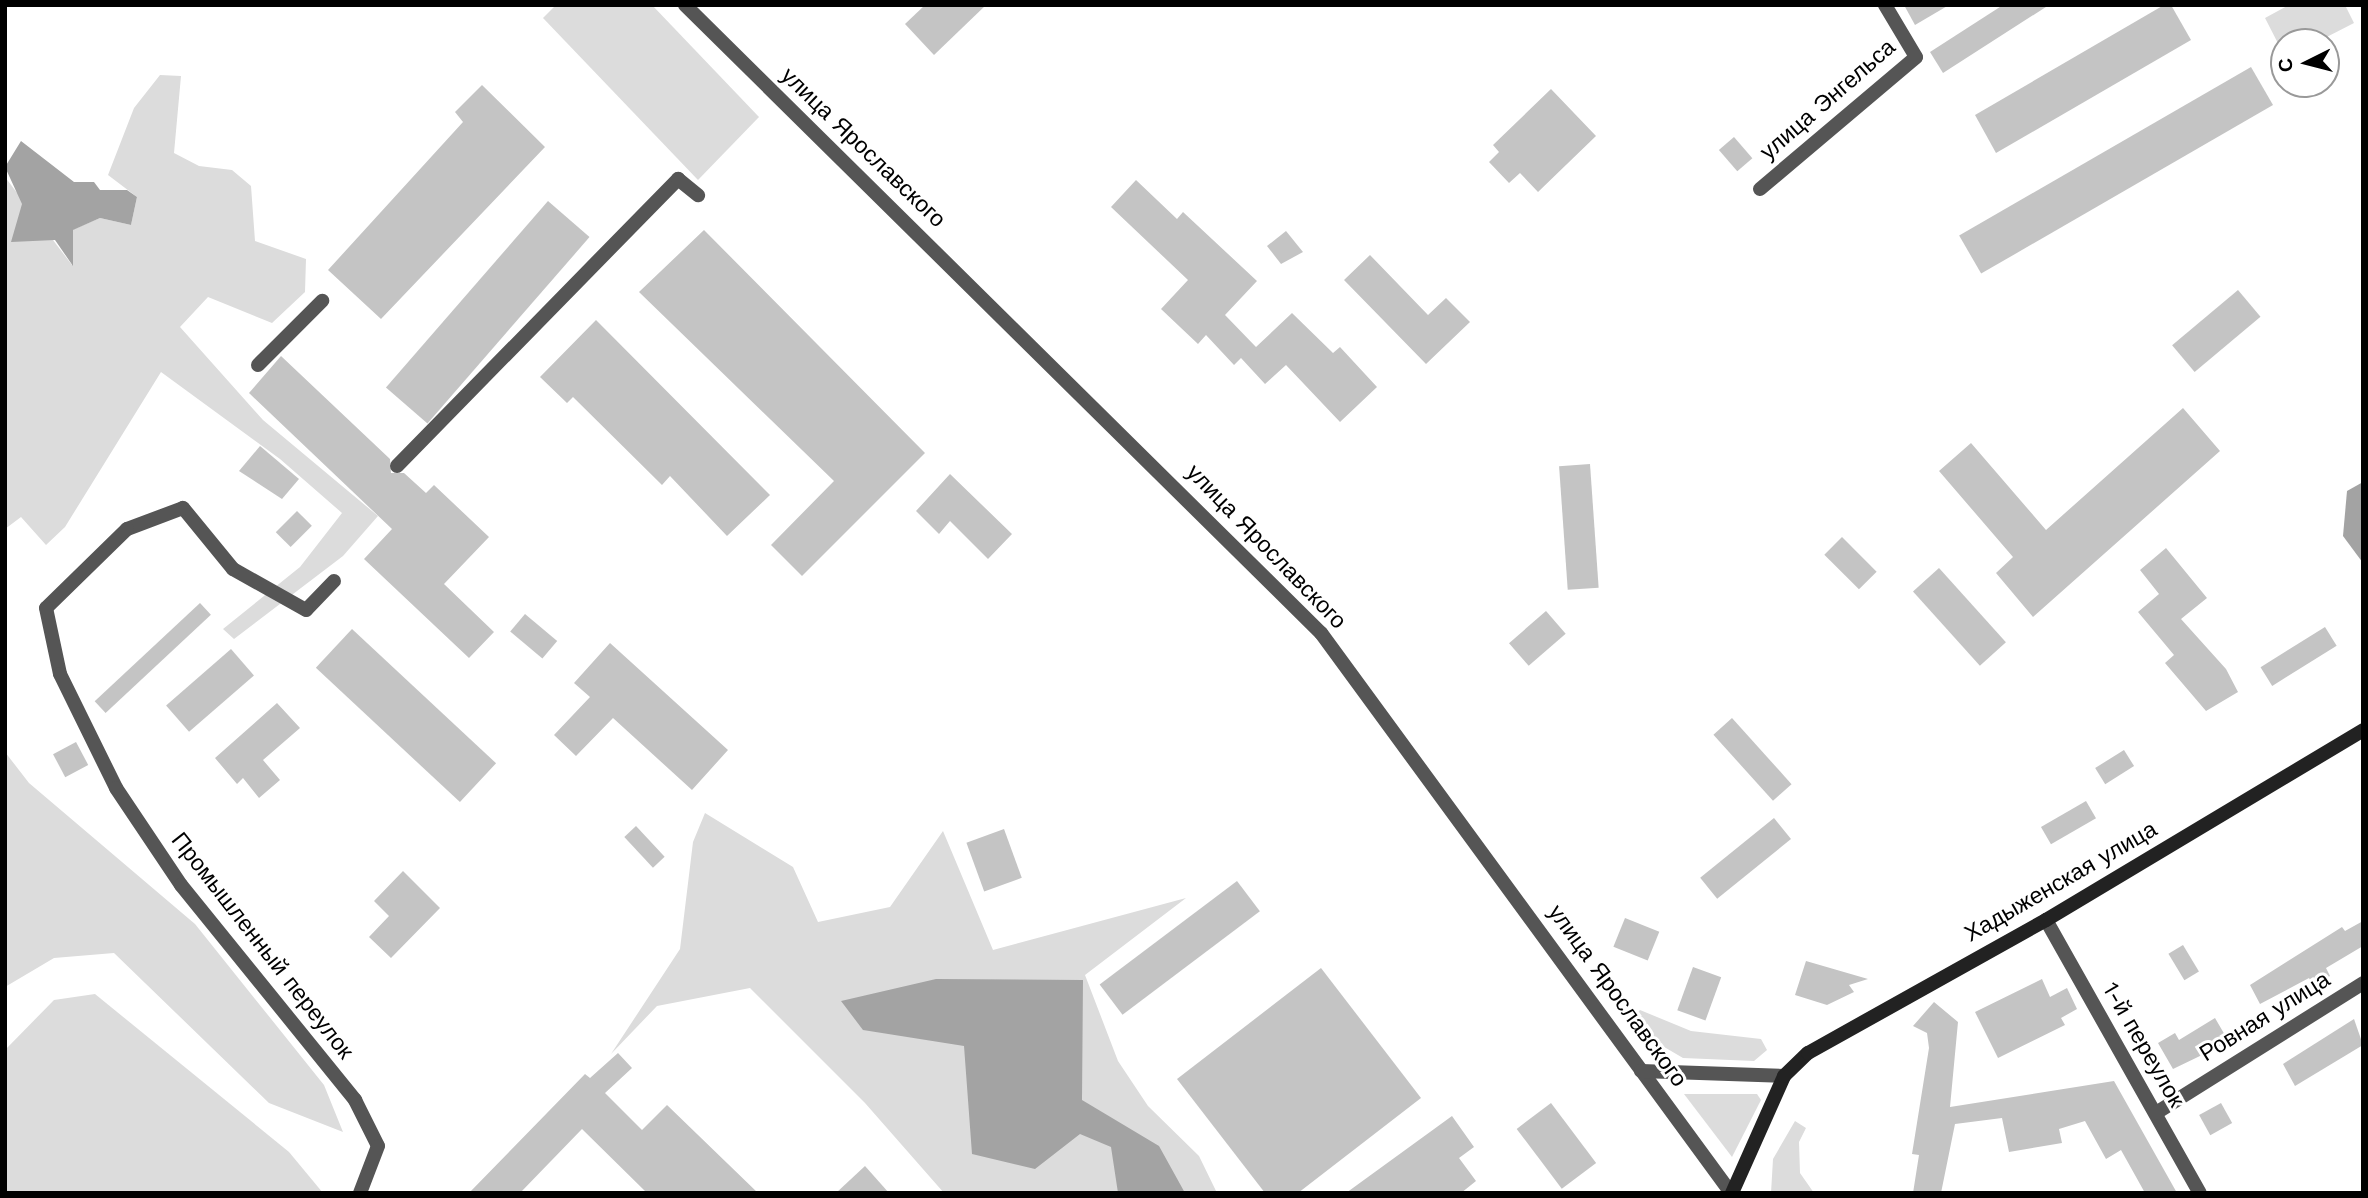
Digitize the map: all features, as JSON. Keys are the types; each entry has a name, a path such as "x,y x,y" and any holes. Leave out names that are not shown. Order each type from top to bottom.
{"main road":[{"name":"Хадыженская улица","path":"1732,1193 1784,1076 1854,1023 2046,920 2363,730"}],"street":[{"name":"улица Ярославского","path":"685,5 1321,633 1732,1193"},
{"name":"улица Энгельса","path":"1760,189 1916,57 1885,5"},
{"path":"397,466 678,178 698,195"},
{"path":"258,365 322,301"},
{"name":"Промышленный переулок","path":"334,581 306,610 233,569 183,508 127,529 46,608 60,674 116,788 181,885 355,1100 378,1146 360,1193"},
{"name":"1-й переулок","path":"2046,920 2200,1193"},
{"name":"Ровная улица","path":"2156,1113 2363,983"},
{"path":"1641,1071 1784,1076"}],"shaded area":[{"path":"556,5 652,5 759,117 698,180 543,18"},
{"path":"2289,5 2345,5 2354,23 2340,30 2340,28 2270,28 2265,18"},
{"path":"160,75 181,76 174,153 199,166 232,170 251,186 255,241 306,259 305,292 272,323 208,297 180,327 263,420 378,516 343,556 234,639 223,629 300,567 342,513 280,459 161,372 65,527 46,545 21,517 5,529 5,177 72,265 72,230 100,218 131,225 137,197 108,175 134,108"},
{"path":"21,141 74,182 94,182 100,190 127,190 137,197 131,225 100,218 73,230 73,266 55,240 11,242 22,204 5,167"},
{"path":"2363,482 2363,563 2343,536 2347,491"},
{"path":"5,752 29,783 195,924 324,1085 343,1132 269,1103 114,953 54,958 5,987"},
{"path":"705,813 793,867 818,922 890,907 943,831 993,950 1186,898 1085,975 1118,1061 1148,1106 1199,1156 1217,1193 944,1193 865,1103 750,988 657,1006 611,1054 680,949 693,842"},
{"path":"936,979 1083,980 1082,1100 1159,1146 1185,1193 1118,1193 1111,1147 1080,1134 1035,1169 972,1154 964,1046 863,1030 841,1001"},
{"path":"95,994 289,1152 323,1193 5,1193 5,1050 54,1000"},
{"path":"1640,1010 1691,1031 1761,1039 1767,1050 1754,1061 1683,1058 1637,1031 1632,1018"},
{"path":"1684,1094 1757,1094 1761,1100 1732,1157"},
{"path":"1795,1121 1806,1128 1799,1142 1800,1173 1814,1193 1771,1193 1773,1159"}],"building":[{"path":"925,5 986,5 934,55 905,24"},
{"path":"1904,5 1949,5 1915,25"},
{"path":"2003,5 2049,5 1943,73 1930,52"},
{"path":"2164,5 2171,5 2191,40 1996,153 1975,115"},
{"path":"2251,67 2273,105 1981,274 1959,236"},
{"path":"482,85 545,147 381,319 328,270 463,122 455,112"},
{"path":"1551,89 1596,136 1538,192 1520,173 1509,183 1489,162 1499,152 1493,145"},
{"path":"1734,137 1752,158 1737,171 1719,150"},
{"path":"1136,180 1177,219 1183,212 1257,281 1225,315 1256,347 1292,313 1333,353 1340,347 1377,387 1340,422 1286,365 1265,384 1241,358 1234,365 1206,335 1198,344 1161,309 1188,280 1111,207"},
{"path":"548,201 590,237 427,423 386,387"},
{"path":"704,230 925,453 802,576 771,545 834,481 639,292"},
{"path":"1286,231 1303,252 1281,264 1267,246"},
{"path":"1370,255 1428,315 1446,298 1470,322 1426,364 1344,280"},
{"path":"2238,290 2260,317 2195,372 2172,345"},
{"path":"596,320 770,495 727,536 670,476 662,485 573,397 567,403 540,377"},
{"path":"281,356 390,459 391,473 404,473 426,493 434,485 489,537 444,584 494,632 469,658 364,559 392,529 249,393"},
{"path":"2183,408 2220,451 2033,617 1996,573 2013,557 1939,471 1971,443 2046,530"},
{"path":"260,446 299,479 282,499 239,471"},
{"path":"1590,464 1599,588 1568,590 1559,466"},
{"path":"950,474 1012,534 988,559 950,521 939,534 916,511"},
{"path":"297,511 312,526 291,547 276,532"},
{"path":"1842,537 1877,572 1859,589 1824,555"},
{"path":"2166,548 2207,598 2181,619 2226,669 2238,692 2206,711 2165,663 2174,655 2138,612 2159,594 2140,570"},
{"path":"1939,568 2006,642 1980,666 1913,591"},
{"path":"200,603 211,615 106,713 95,701"},
{"path":"1546,611 1566,634 1529,666 1509,643"},
{"path":"525,614 557,641 542,659 510,632"},
{"path":"2325,627 2337,646 2272,686 2261,667"},
{"path":"352,629 496,763 460,802 316,668"},
{"path":"610,643 728,750 692,790 613,718 576,756 554,735 590,697 574,683"},
{"path":"231,649 254,675 189,732 166,705"},
{"path":"277,703 300,728 263,760 280,780 259,798 243,778 237,784 215,758"},
{"path":"1732,718 1792,784 1773,801 1713,735"},
{"path":"76,742 88,765 65,777 53,754"},
{"path":"2124,750 2134,766 2105,784 2095,768"},
{"path":"2086,801 2096,818 2051,844 2041,827"},
{"path":"1774,818 1791,839 1717,899 1700,878"},
{"path":"636,826 665,857 653,868 624,837"},
{"path":"1004,829 1022,878 984,892 966,843"},
{"path":"403,871 440,908 391,958 369,937 389,916 374,901"},
{"path":"1237,881 1260,911 1123,1015 1100,985"},
{"path":"1625,918 1659,932 1648,961 1613,947"},
{"path":"2363,921 2363,946 2326,968 2330,976 2313,986 2309,978 2260,1004 2250,985 2342,927 2345,931"},
{"path":"2183,945 2199,972 2184,980 2168,954"},
{"path":"1806,961 1868,979 1849,985 1854,992 1827,1005 1795,995"},
{"path":"1693,967 1721,977 1705,1020 1677,1010"},
{"path":"1321,968 1421,1098 1298,1193 1265,1193 1177,1079"},
{"path":"2042,979 2050,997 2067,988 2077,1009 2061,1018 2065,1025 1998,1058 1975,1012"},
{"path":"1934,1002 1958,1022 1950,1107 2114,1081 2177,1193 2145,1193 2121,1150 2106,1159 2085,1121 2059,1129 2062,1143 2009,1152 2002,1118 1955,1124 1941,1193 1913,1193 1919,1155 1912,1154 1929,1048 1927,1033 1913,1026"},
{"path":"2215,1018 2229,1042 2173,1069 2158,1043 2175,1033 2179,1040"},
{"path":"2354,1019 2363,1045 2295,1086 2283,1064"},
{"path":"618,1053 632,1068 605,1093 642,1130 667,1105 758,1193 647,1193 582,1129 520,1193 469,1193 585,1074 590,1078"},
{"path":"1551,1103 1596,1163 1562,1189 1517,1129"},
{"path":"2221,1103 2232,1123 2210,1135 2199,1115"},
{"path":"1452,1116 1474,1147 1459,1158 1476,1181 1461,1193 1346,1193"},
{"path":"865,1166 889,1193 836,1193"}]}
